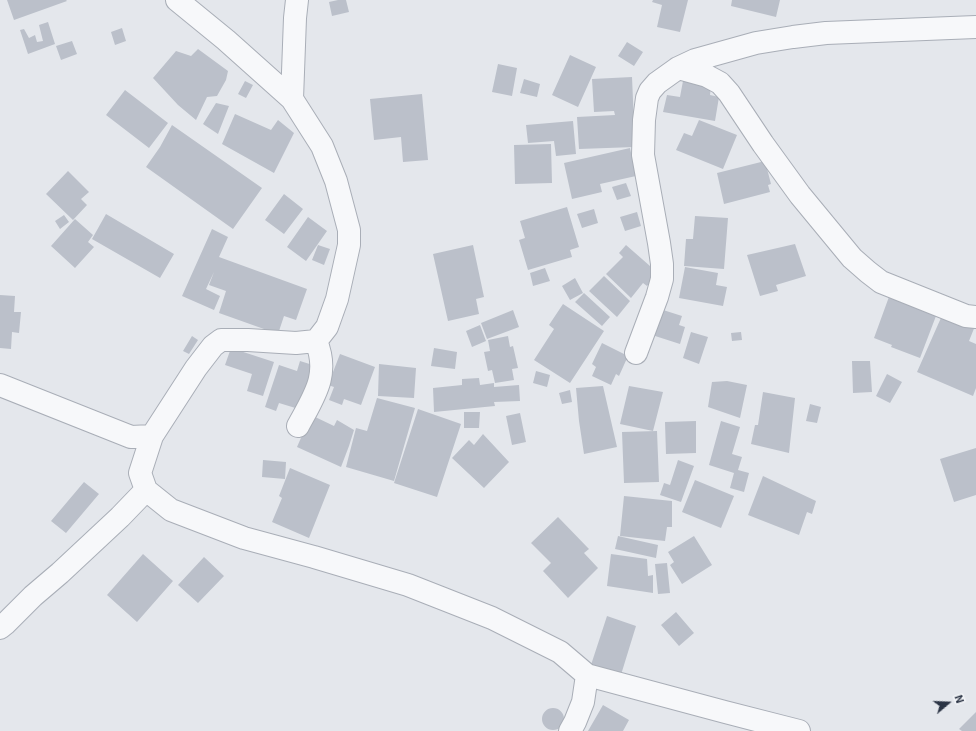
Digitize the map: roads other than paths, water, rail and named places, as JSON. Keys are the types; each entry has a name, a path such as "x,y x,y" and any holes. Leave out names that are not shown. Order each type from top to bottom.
{"street":[{"path":"177,0 226,40 292,99 322,146 336,181 349,230 349,245 337,299 327,327 316,341 296,343 221,340 213,346 196,368 152,436 140,473 146,490 171,510 244,538 408,585 492,618 560,652 587,675 799,731"},
{"path":"292,99 297,0"},
{"path":"636,353 657,298 662,279 662,264 659,243 643,155 644,120 647,98 657,83 678,68 695,60 756,43 826,32 976,27"},
{"path":"678,68 707,76 720,83 729,93 763,144 800,195 852,258 868,272 881,282 888,285 966,316 976,317"},
{"path":"298,426 315,395 321,378 322,361 320,350 316,341"},
{"path":"0,385 131,437 152,436"},
{"path":"0,628 120,517 146,490"},
{"path":"570,731 583,702 587,675"}]}
